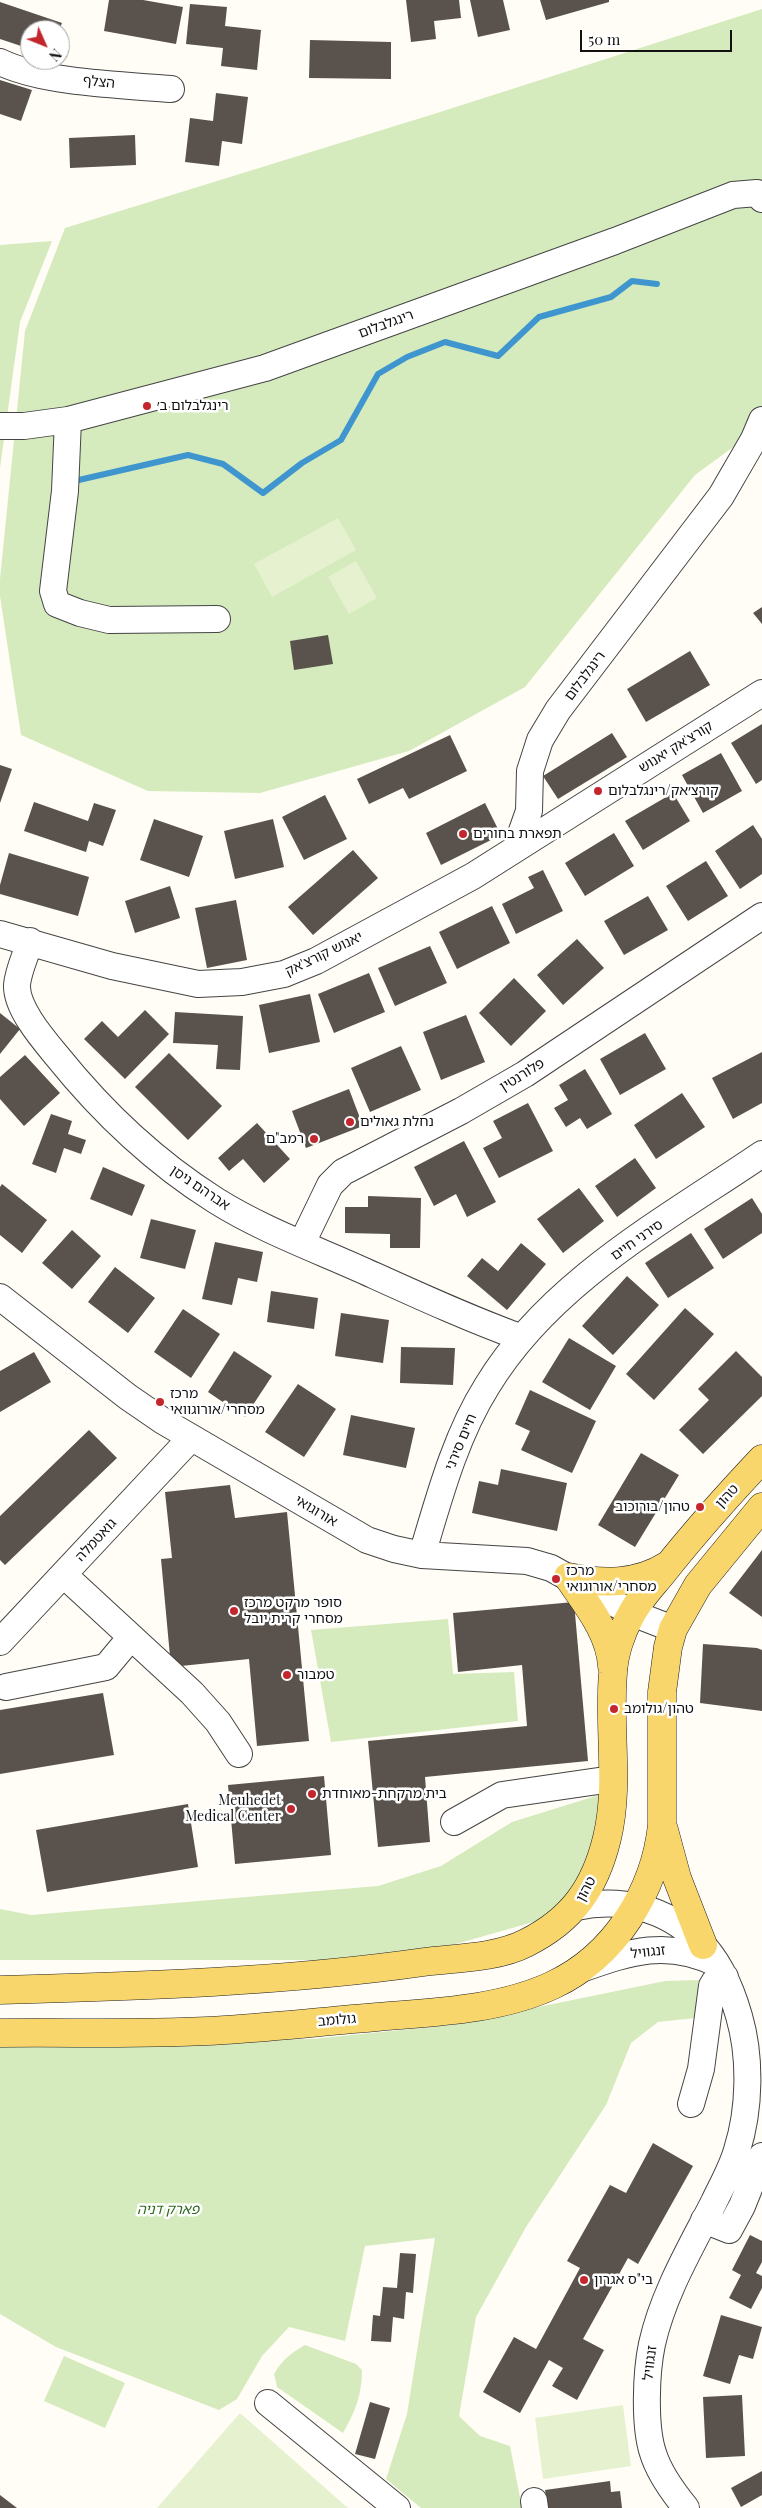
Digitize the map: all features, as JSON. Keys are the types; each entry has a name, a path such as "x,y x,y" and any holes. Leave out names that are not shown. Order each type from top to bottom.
{"main road":[{"name":"טהון","path":"576,1907 589,1887 607,1837 612,1779 613,1672 622,1633 632,1613 670,1564 718,1506 762,1459"},
{"path":"637,1906 654,1865 662,1825 662,1692 668,1647 673,1629 698,1585 762,1507"},
{"path":"568,1577 596,1582 629,1580 647,1576 670,1564"},
{"path":"568,1577 602,1630 611,1652 613,1672"},
{"path":"662,1825 677,1878 715,1962"},
{"name":"גולומב","path":"0,2033 224,2030 486,2005 523,1996 554,1985 580,1970 616,1936 637,1906"},
{"path":"0,1990 218,1983 373,1970 501,1952 524,1945 549,1931 576,1907"}],"street":[{"name":"הצלף","path":"0,62 27,71 86,81 171,89"},
{"name":"רינגלבלום","path":"0,426 24,426 68,420 265,368 606,245 733,195 757,193 762,198"},
{"path":"68,420 65,491 53,591 57,604 80,613 109,620 216,619"},
{"name":"רינגלבלום","path":"516,848 526,824 531,792 530,771 540,740 558,710 721,496 754,439 762,420"},
{"name":"קורצ'אק יאנוש","path":"564,818 762,693"},
{"path":"531,792 534,798 547,810 564,818"},
{"name":"יאנוש קורצ'אק","path":"30,941 112,966 198,984 242,982 284,974 316,961 473,876 564,818"},
{"name":"פלורנטין","path":"302,1243 330,1185 343,1172 461,1111 526,1074 762,916"},
{"path":"0,934 30,941"},
{"name":"אברהם ניסן","path":"30,941 17,985 23,1008 40,1035 78,1083 135,1140 216,1201 302,1243 475,1321 522,1338"},
{"name":"סירני חיים","path":"522,1338 546,1312 612,1257 762,1154"},
{"name":"אורוגואי","path":"4,1306 128,1397 191,1438 366,1540 422,1555 527,1561 551,1568 632,1613 673,1629"},
{"name":"חיים סירני","path":"422,1555 442,1488 467,1424 486,1386 522,1338"},
{"name":"גואטמלה","path":"0,1642 191,1438"},
{"path":"64,1575 192,1693 218,1722 239,1754"},
{"path":"6,1687 106,1667 131,1637"},
{"path":"454,1822 502,1795 612,1779"},
{"name":"טהון","path":"576,1907 600,1902 637,1906"},
{"path":"637,1906 680,1925 715,1962 715,1981 712,1986 701,2069 691,2104"},
{"name":"זנגוויל","path":"580,1970 626,1953 677,1949 696,1954 715,1962 753,2028 745,2116 737,2151 662,2312 652,2344 647,2376 648,2413 653,2452 672,2490 686,2508"},
{"path":"704,2220 729,2230 742,2206 762,2156"},
{"path":"268,2403 397,2508"}],"green space":[{"path":"762,9 762,426 695,475 525,687 409,751 260,793 148,791 21,735 0,596 0,579 25,331 65,228 437,113"},
{"path":"52,241 20,322 0,468 0,245"},
{"path":"338,518 356,550 272,597 254,564"},
{"path":"356,561 377,598 349,614 328,577"},
{"path":"448,1619 453,1674 514,1672 518,1721 331,1742 311,1630"},
{"path":"602,1794 596,1836 582,1881 561,1902 537,1921 438,1949 335,1960 0,1960 0,1909 31,1915 378,1886 441,1866 512,1822"},
{"name":"פארק דניה","path":"699,1980 695,2018 658,2022 631,2043 606,2105 526,2227 476,2317 459,2416 480,2436 510,2446 522,2508 421,2508 386,2479 407,2414 435,2238 365,2246 345,2341 289,2327 262,2356 237,2399 219,2410 56,2347 0,2314 0,2044 312,2039 451,2025 665,1981"},
{"path":"305,2345 356,2364 362,2370 361,2387 357,2403 343,2433 277,2387 274,2374 277,2369 287,2357"},
{"path":"64,2356 125,2383 105,2428 44,2401"},
{"path":"623,2405 631,2466 543,2479 535,2418"},
{"path":"240,2413 348,2508 157,2508"}],"building":[{"path":"109,0 143,0 183,7 176,44 104,31"},
{"path":"406,0 459,0 461,18 434,21 436,39 411,42"},
{"path":"470,0 503,0 510,30 478,37"},
{"path":"540,0 609,0 609,2 546,20"},
{"path":"0,2 53,20 20,20 20,46 0,39"},
{"path":"190,4 227,7 225,26 261,30 257,70 221,66 223,48 186,44"},
{"path":"310,40 391,42 391,79 309,78"},
{"path":"0,80 32,90 21,121 0,114"},
{"path":"216,93 248,97 242,144 222,141 219,166 185,162 190,118 213,121"},
{"path":"135,135 136,165 70,168 69,138"},
{"path":"762,607 762,624 753,613"},
{"path":"328,635 333,664 294,670 290,641"},
{"path":"690,651 710,685 646,722 627,689"},
{"path":"762,724 762,780 756,784 731,743"},
{"path":"612,733 627,757 558,799 543,776"},
{"path":"450,735 467,771 409,799 403,788 369,804 357,779"},
{"path":"721,753 742,791 703,813 682,775"},
{"path":"0,765 12,769 0,803"},
{"path":"673,793 690,821 643,850 625,821"},
{"path":"325,795 347,839 304,860 282,817"},
{"path":"34,802 88,821 94,803 116,810 103,846 89,841 86,852 24,831"},
{"name":"תפארת בחורים","path":"485,803 501,835 441,865 426,833"},
{"path":"154,819 203,836 189,877 140,860"},
{"path":"273,819 284,867 235,879 224,831"},
{"path":"753,825 762,839 762,874 740,889 715,851"},
{"path":"614,833 634,866 585,896 565,863"},
{"path":"353,850 378,878 313,935 288,907"},
{"path":"9,853 89,877 78,916 0,894 0,885"},
{"path":"706,861 728,896 688,921 666,886"},
{"path":"543,870 563,911 516,934 502,904 534,888 528,877"},
{"path":"170,886 180,918 135,933 125,901"},
{"path":"648,896 668,930 624,955 604,921"},
{"path":"236,900 247,960 207,968 195,908"},
{"path":"492,906 510,943 457,969 439,932"},
{"path":"577,939 604,968 563,1005 537,975"},
{"path":"430,946 447,983 395,1006 378,968"},
{"path":"369,973 385,1012 334,1033 318,994"},
{"path":"514,978 546,1011 511,1046 479,1013"},
{"path":"310,994 320,1042 269,1053 259,1005"},
{"path":"145,1010 169,1034 125,1079 84,1039 102,1021 118,1037"},
{"path":"175,1012 243,1016 240,1070 216,1069 218,1045 173,1043"},
{"path":"0,1013 20,1029 0,1054"},
{"path":"466,1015 485,1062 441,1080 423,1032"},
{"path":"645,1033 666,1069 620,1095 600,1059"},
{"path":"401,1046 421,1090 370,1112 351,1068"},
{"path":"762,1052 762,1103 733,1119 712,1078"},
{"path":"169,1053 222,1106 188,1140 135,1087"},
{"path":"25,1055 60,1093 24,1126 0,1099 0,1077"},
{"path":"585,1069 612,1114 587,1129 580,1118 566,1127 554,1108 568,1100 559,1085"},
{"path":"349,1089 363,1126 306,1148 292,1111"},
{"path":"682,1093 705,1127 656,1159 634,1125"},
{"path":"528,1103 553,1151 499,1178 483,1148 502,1138 493,1121"},
{"path":"51,1114 72,1121 68,1134 86,1140 81,1154 64,1148 56,1173 32,1164"},
{"path":"257,1123 290,1159 264,1183 243,1159 229,1171 218,1158"},
{"path":"464,1141 496,1202 467,1217 456,1194 434,1206 414,1167"},
{"path":"635,1158 656,1188 617,1217 595,1186"},
{"path":"103,1167 145,1185 132,1216 90,1199"},
{"path":"2,1184 47,1220 22,1253 0,1235 0,1187"},
{"path":"579,1188 604,1221 563,1253 537,1219"},
{"path":"368,1196 421,1198 420,1248 390,1248 390,1234 345,1233 345,1207 368,1207"},
{"path":"752,1198 762,1214 762,1233 723,1259 704,1229"},
{"path":"151,1219 196,1230 185,1269 140,1258"},
{"path":"72,1230 101,1256 72,1289 42,1263"},
{"path":"691,1233 714,1268 668,1298 645,1263"},
{"path":"215,1242 263,1252 257,1282 238,1278 232,1305 202,1299"},
{"path":"521,1243 546,1264 507,1310 467,1276 482,1258 498,1271"},
{"path":"115,1267 155,1298 128,1333 88,1302"},
{"path":"627,1276 659,1305 613,1355 582,1326"},
{"path":"271,1291 318,1298 314,1329 267,1322"},
{"path":"685,1308 714,1334 654,1400 626,1374"},
{"path":"183,1309 220,1334 191,1378 154,1352"},
{"path":"341,1313 389,1320 383,1363 335,1356"},
{"path":"569,1338 616,1366 590,1410 542,1382"},
{"path":"401,1347 455,1348 453,1385 400,1383"},
{"path":"234,1351 272,1376 245,1417 208,1392"},
{"path":"736,1351 762,1377 762,1396 703,1454 679,1430 709,1400 698,1389"},
{"path":"34,1352 51,1382 0,1412 0,1371"},
{"path":"298,1384 336,1409 304,1457 265,1432"},
{"path":"530,1390 596,1421 572,1473 521,1450 530,1431 515,1424"},
{"path":"351,1415 415,1428 406,1468 343,1455"},
{"path":"89,1430 117,1458 5,1565 0,1560 0,1516"},
{"path":"641,1453 679,1475 635,1547 598,1525"},
{"path":"501,1469 567,1483 557,1531 472,1513 479,1481 498,1485"},
{"path":"230,1485 235,1518 287,1512 309,1741 257,1746 249,1659 171,1667 161,1559 172,1558 165,1492"},
{"path":"762,1550 762,1617 729,1593"},
{"path":"574,1602 588,1761 425,1777 430,1842 378,1847 368,1741 527,1726 522,1665 458,1672 453,1613"},
{"path":"703,1644 762,1650 762,1711 700,1703"},
{"path":"103,1693 114,1755 0,1774 0,1710"},
{"path":"324,1776 331,1855 235,1864 228,1785"},
{"path":"188,1804 198,1867 47,1892 36,1830"},
{"path":"653,2143 693,2166 638,2264 628,2258 583,2339 604,2350 577,2400 552,2386 563,2368 549,2360 520,2413 483,2392 514,2337 536,2349 580,2268 567,2261 610,2185 626,2193"},
{"path":"750,2235 762,2241 762,2262 756,2273 762,2276 762,2288 751,2309 729,2298 741,2275 732,2270"},
{"path":"400,2253 416,2254 413,2293 406,2292 404,2319 393,2317 391,2342 371,2341 373,2315 380,2316 383,2287 397,2288"},
{"path":"721,2315 762,2327 753,2359 739,2355 730,2384 703,2376"},
{"path":"742,2395 745,2456 706,2458 703,2397"},
{"path":"370,2402 390,2408 375,2459 355,2454"},
{"path":"762,2471 762,2495 741,2507 731,2488"},
{"path":"610,2481 611,2492 620,2491 622,2508 548,2508 545,2490"},
{"path":"0,2495 17,2508 0,2508"}],"waterway":[{"path":"70,482 188,455 223,464 263,493 302,463 341,440 378,374 407,357 445,342 498,356 539,317 611,297 632,281 657,284"}],"place":[{"name":"רינגלבלום ב׳","path":"147,406"},
{"name":"קורצ׳אק/רינגלבלום","path":"598,791"},
{"name":"תפארת בחורים","path":"463,834"},
{"name":"נחלת גאולים","path":"350,1122"},
{"name":"רמב\"ם","path":"314,1139"},
{"name":"מרכז מסחרי/אורוגוואי","path":"160,1402"},
{"name":"טהון/בורוכוב","path":"700,1507"},
{"name":"מרכז מסחרי/אורוגואי","path":"556,1579"},
{"name":"סופר מרקט מרכז מסחרי קרית יובל","path":"234,1611"},
{"name":"טמבור","path":"287,1675"},
{"name":"טהון/גולומב","path":"614,1709"},
{"name":"בית מרקחת-מאוחדת","path":"312,1794"},
{"name":"Meuhedet Medical Center","path":"291,1809"},
{"name":"בי\"ס אגרון","path":"584,2280"}]}
